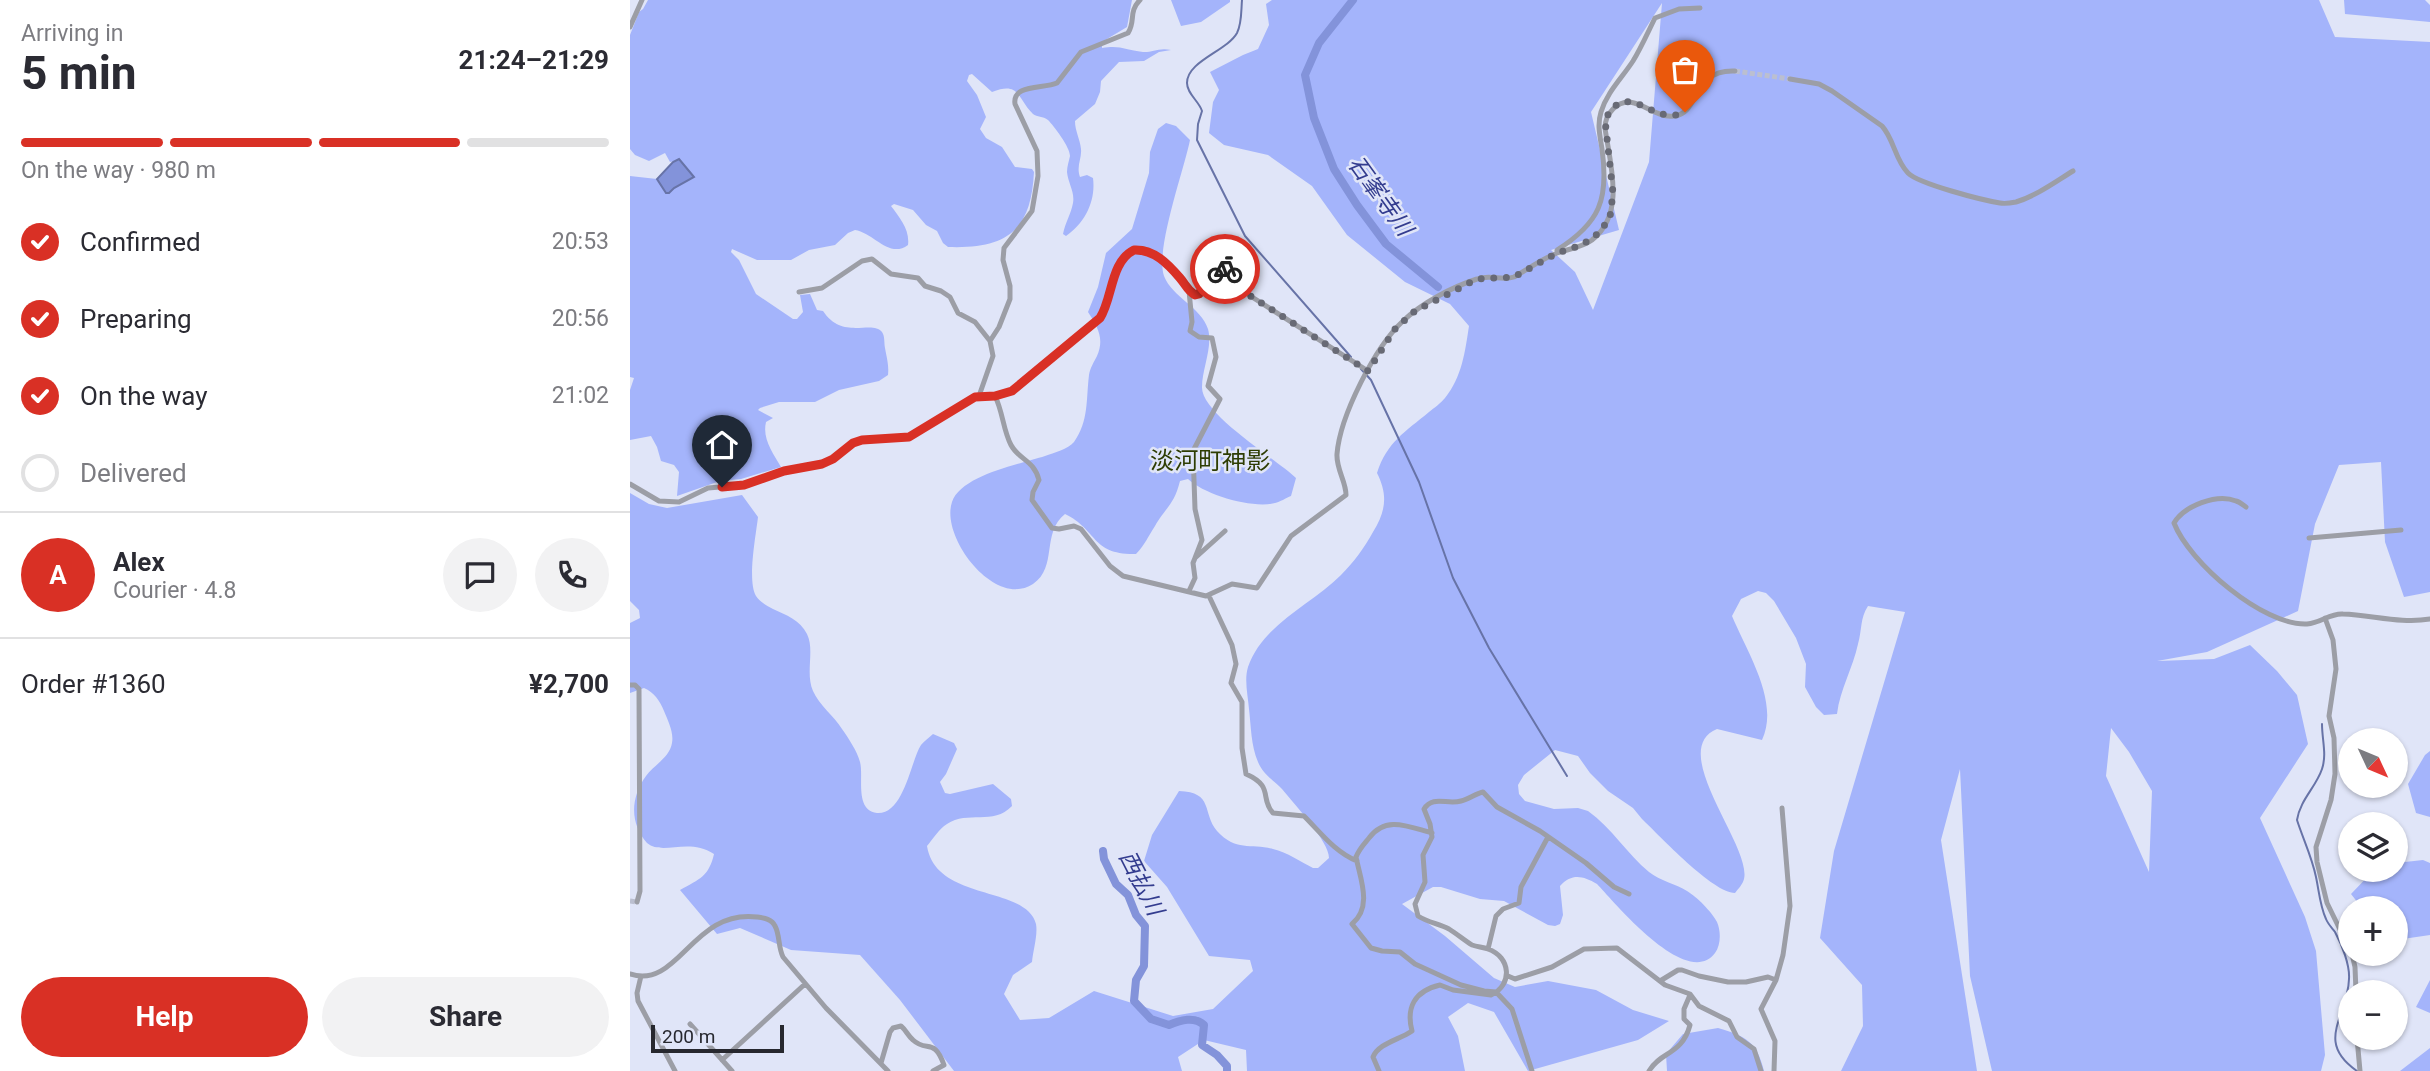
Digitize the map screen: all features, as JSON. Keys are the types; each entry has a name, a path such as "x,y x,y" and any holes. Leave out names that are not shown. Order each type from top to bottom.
{"street":[{"path":"630,27 642,0"},
{"path":"990,341 999,327 1010,299 1010,286 1003,260 1004,248 1032,211 1038,176 1037,151 1014,97 1022,90 1057,83 1081,52 1128,33 1133,7 1140,0"},
{"path":"1557,253 1557,250 1577,236 1590,222 1603,198 1603,161 1598,128 1600,114 1609,93 1633,60 1655,18 1679,9 1700,8"},
{"path":"995,396 1010,444 1033,465 1038,475 1040,480 1032,500 1052,528 1074,526 1081,529 1110,566 1123,576 1209,596 1232,584 1257,588 1291,536 1346,495 1339,473 1338,448 1348,412 1368,371 1395,329 1415,311 1477,279 1494,276 1508,279 1557,253 1591,240 1610,217 1613,193 1605,120 1616,107 1630,101 1662,116 1678,116 1685,112 1700,86 1709,78 1723,70 1735,71"},
{"path":"1790,79 1819,84 1882,126 1888,132 1906,172 1922,181 2001,204 2014,203 2033,195 2073,171"},
{"path":"630,484 659,501 679,502 708,488 744,485 784,471 822,464 862,440 909,437 979,396 995,396 1012,391 1100,318 1121,261 1129,253 1139,250 1157,256 1195,295 1204,286 1202,263 1207,257 1213,256 1238,286 1252,297 1368,371"},
{"path":"799,292 822,288 862,261 873,259 891,274 915,276 925,286 943,292 950,297 958,313 975,322 990,341 993,356 979,396"},
{"path":"1189,291 1192,321 1190,331 1199,337 1212,338 1216,357 1208,386 1220,399 1194,451 1195,509 1202,540 1193,563 1195,578 1189,591"},
{"path":"2246,508 2236,500 2213,501 2187,509 2174,523 2196,555 2232,592 2246,602 2294,622 2307,624 2338,613 2397,620 2430,619"},
{"path":"2309,538 2402,530"},
{"path":"1195,558 1225,531"},
{"path":"1209,596 1232,645 1236,664 1231,683 1242,702 1242,748 1246,774 1256,778 1265,791 1270,811 1304,816 1322,838 1357,861"},
{"path":"2325,618 2333,640 2335,660 2329,716 2334,738 2335,774 2331,800 2318,838 2317,862 2327,902 2338,925"},
{"path":"633,685 639,689 640,891 637,902"},
{"path":"1508,976 1503,961 1488,949 1475,946 1418,915 1415,904 1425,882 1423,855 1432,833 1424,809 1429,803 1438,800 1458,802 1483,792 1497,807 1548,836 1614,887 1629,894"},
{"path":"1774,1071 1775,1041 1761,1010 1776,980 1783,955 1790,906 1782,808"},
{"path":"1432,833 1405,824 1391,823 1380,827 1360,848 1357,861 1362,872 1363,904 1360,916 1352,924 1371,948 1400,951 1415,964 1461,985 1496,992 1512,1009 1532,1071"},
{"path":"1488,949 1496,916 1503,909 1519,903 1521,887 1548,836"},
{"path":"630,974 651,975 671,964 714,924 725,919 747,916 769,919 775,926 780,951 805,984 888,1071"},
{"path":"1508,976 1516,979 1552,967 1584,949 1617,948 1660,981 1690,995 1699,1006 1729,1021 1737,1037 1754,1049 1761,1071"},
{"path":"1660,981 1678,970 1728,982 1746,982 1768,977 1776,980"},
{"path":"640,976 638,1001 675,1071"},
{"path":"1379,1071 1373,1057 1374,1052 1382,1045 1402,1038 1412,1031 1409,1013 1413,1002 1424,992 1440,985 1485,995 1496,992 1508,976"},
{"path":"722,1060 805,984"},
{"path":"1649,1071 1654,1064 1677,1049 1688,1032 1690,1025 1684,1019 1684,1009 1690,995"},
{"path":"690,1024 732,1071"},
{"path":"881,1063 890,1032 901,1026 914,1042 933,1046 938,1051 944,1065 933,1071"},
{"path":"2358,1050 2360,1071"}],"shaded area":[{"path":"648,0 1132,0 1127,27 1102,42 1102,48 1119,47 1143,52 1171,50 1159,52 1144,61 1119,62 1101,81 1095,104 1075,121 1081,149 1080,177 1087,175 1093,178 1093,195 1084,218 1066,236 1063,234 1073,199 1067,172 1070,156 1065,142 1048,120 1033,114 1013,90 1001,89 992,92 972,74 967,81 977,95 986,117 980,129 986,138 1002,147 1015,167 1032,169 1034,172 1027,209 1021,223 1012,233 985,245 948,247 937,231 926,225 913,210 894,204 891,206 904,224 907,234 908,245 901,248 888,247 855,230 835,245 809,250 791,260 757,260 732,249 731,252 739,260 756,294 793,319 797,319 803,312 800,295 810,294 817,310 823,311 839,325 871,327 882,332 888,375 879,381 839,390 815,402 779,402 760,408 758,410 773,418 766,422 765,428 769,446 781,467 741,479 720,481 677,496 679,472 674,465 661,461 651,436 630,440 630,390 634,378 630,377 630,176 657,179 669,193 694,177 679,160 670,162 665,153 649,161 635,155 630,149 630,35 639,12"},
{"path":"1171,0 1230,2 1201,22 1181,26"},
{"path":"1272,0 2319,0 2335,37 2430,42 2430,592 2404,597 2385,542 2381,462 2339,465 2315,524 2298,611 2207,652 2157,661 2214,659 2250,645 2297,695 2308,744 2260,818 2305,917 2316,951 2325,1055 2321,1071 1992,1071 1970,976 1960,769 1941,840 1977,1071 1841,1071 1863,1026 1862,985 1820,938 1834,851 1905,612 1868,606 1837,714 1824,715 1816,707 1805,687 1806,664 1796,638 1774,601 1766,593 1758,591 1741,599 1732,616 1753,661 1764,694 1767,710 1762,740 1717,729 1704,740 1701,757 1714,800 1743,864 1744,879 1735,893 1725,891 1714,884 1687,862 1633,808 1608,791 1578,756 1555,750 1524,775 1518,785 1519,794 1525,801 1554,809 1578,808 1588,811 1605,825 1649,872 1695,897 1717,922 1720,934 1715,953 1703,961 1687,961 1670,953 1635,924 1597,884 1582,878 1569,879 1560,886 1563,915 1560,924 1555,926 1548,925 1504,901 1480,899 1441,887 1433,887 1402,904 1494,978 1515,987 1548,981 1596,990 1633,1010 1669,1021 1638,1040 1528,1071 1494,1012 1468,1003 1448,1017 1458,1036 1465,1071 1247,1071 1246,1050 1204,1040 1178,1057 1182,1071 954,1071 900,1000 860,955 791,950 740,928 717,934 680,890 703,876 714,854 695,847 653,847 641,836 635,819 635,802 641,784 668,753 672,739 664,711 654,694 644,688 630,693 630,623 640,618 639,610 630,601 630,493 649,504 667,508 742,495 758,517 752,569 753,589 766,605 797,622 807,634 813,691 839,724 857,754 861,768 861,792 865,806 870,811 886,811 894,805 905,785 917,752 933,734 954,743 957,749 940,782 945,793 993,784 1011,799 1012,806 1005,812 989,817 963,818 947,824 927,846 934,864 946,876 963,885 1016,903 1029,912 1036,924 1032,962 1013,975 1004,994 1020,1020 1049,1018 1094,991 1173,1016 1213,1009 1253,971 1250,960 1209,956 1167,887 1144,861 1152,835 1179,791 1198,795 1206,805 1212,824 1231,842 1278,850 1313,868 1318,868 1329,858 1323,842 1310,823 1258,762 1246,683 1248,667 1255,652 1276,627 1341,575 1366,544 1383,510 1383,489 1377,473 1381,462 1398,438 1442,402 1451,390 1462,364 1469,326 1450,304 1405,282 1347,235 1312,186 1268,155 1224,145 1209,133 1213,102 1219,90 1210,72 1258,49 1269,25 1266,4","holes":["1662,3 1649,162 1593,310 1575,272 1551,250 1619,230 1591,112","2111,728 2152,791 2149,872 2106,776"]},
{"path":"2344,0 2425,0 2430,5 2430,22 2345,14"},
{"path":"1166,123 1176,126 1190,140 1163,248 1164,276 1173,290 1199,314 1208,329 1209,343 1202,380 1205,398 1226,423 1296,478 1291,496 1275,503 1255,504 1217,495 1188,479 1180,481 1172,501 1136,554 1121,553 1102,546 1076,520 1065,514 1053,531 1048,559 1041,577 1033,584 1018,589 1003,587 974,566 962,550 950,517 952,502 967,485 979,478 1061,450 1074,442 1079,434 1086,410 1090,372 1100,344 1097,327 1088,312 1098,287 1106,253 1132,229 1149,173 1150,152 1158,129"},
{"path":"679,159 694,177 666,193 657,179"},
{"path":"2430,751 2430,817 2416,813 2408,784"},
{"path":"2423,860 2430,863 2430,935 2408,938 2408,896 2351,894 2362,882 2408,882 2408,862"},
{"path":"2430,980 2430,1013 2416,1007"},
{"path":"1718,1028 1749,1042 1758,1053 1764,1071 1667,1071 1666,1054 1683,1034"},
{"path":"2430,1048 2430,1071 2400,1071"}],"waterway":[{"path":"1242,0 1241,21 1237,33 1193,68 1189,75 1188,87 1202,111 1197,140 1245,236 1351,357"},
{"name":"石峯寺川","path":"1353,0 1319,43 1305,75 1314,118 1334,169 1357,205 1386,244 1438,287"},
{"path":"1361,369 1371,380 1419,482 1453,578 1489,648 1567,776"},
{"path":"2322,724 2322,769 2301,806 2297,820 2314,870 2324,914 2338,937 2347,961 2347,993 2335,1039 2337,1049 2344,1060 2357,1071"},
{"name":"西払川","path":"1103,851 1116,884 1128,895 1136,915 1145,926 1144,966 1136,980 1134,1001 1151,1019 1169,1025 1183,1020 1204,1025 1202,1045 1217,1055 1227,1066 1227,1071"}],"tunnel":[{"path":"1735,71 1790,79"},
{"path":"630,901 637,902"}],"way so far":[{"path":"1225,269 1238,286 1252,297 1368,371 1395,329 1415,311 1477,279 1514,277 1557,253 1582,245 1600,232 1610,217 1613,193 1605,120 1616,107 1630,101 1662,116 1678,116 1685,112"}],"district":[{"name":"淡河町神影","path":"1210,461"}],"route":[{"path":"722,487 744,485 784,471 822,464 833,459 846,447 862,440 909,437 975,397 995,396 1012,391 1100,318 1121,261 1134,250 1152,252 1195,295 1199,294 1204,286 1204,259 1209,255 1213,256 1225,269"}]}
